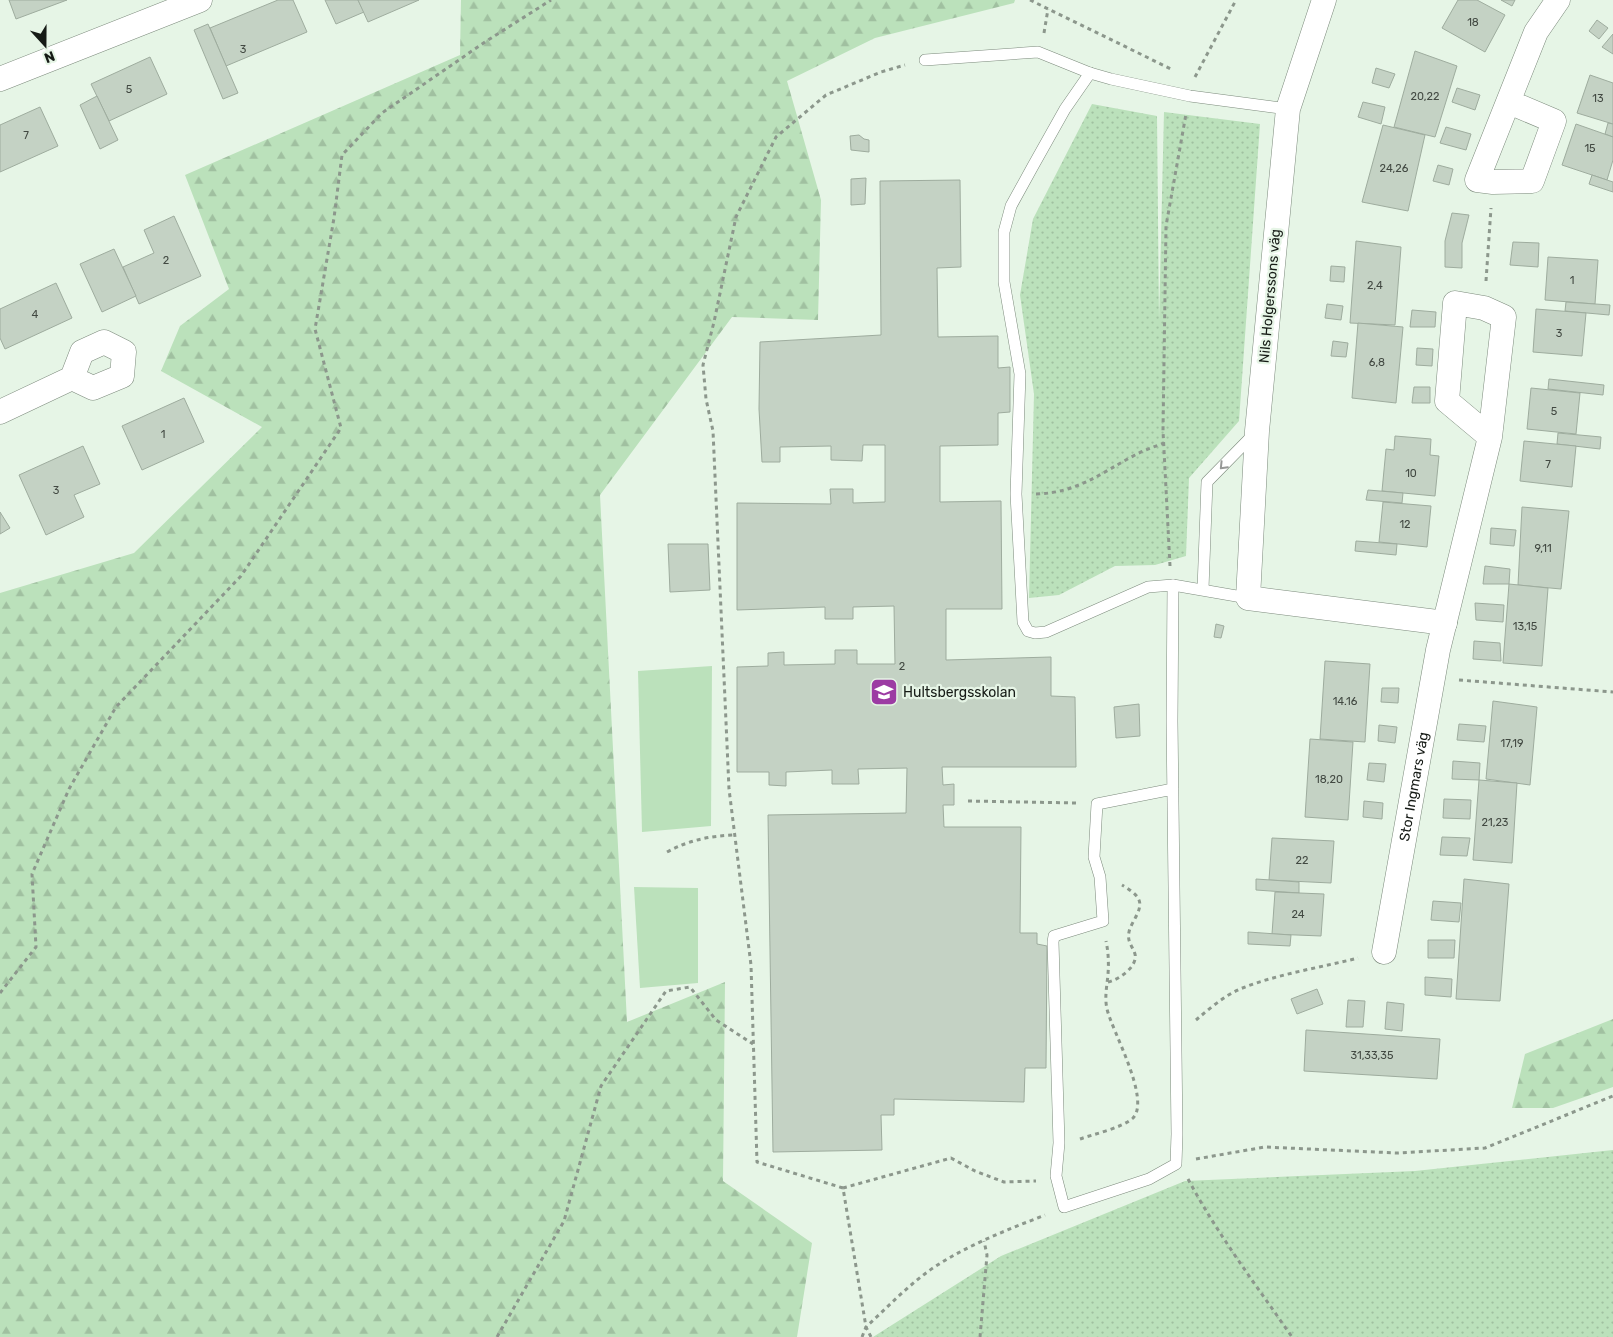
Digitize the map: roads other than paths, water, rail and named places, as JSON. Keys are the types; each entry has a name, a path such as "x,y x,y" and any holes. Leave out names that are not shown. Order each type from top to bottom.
{"street":[{"path":"0,79 200,0"},
{"name":"Nils Holgerssons väg","path":"1248,598 1257,431 1288,109 1324,0"},
{"path":"1509,102 1554,121 1532,180 1493,182 1477,180 1536,32 1558,0"},
{"name":"Stor Ingmars väg","path":"1384,952 1438,650 1490,438 1504,317 1484,308 1455,303 1447,401 1490,438"},
{"path":"0,412 72,378"},
{"path":"1248,598 1444,623"}],"lane":[{"path":"925,60 1038,52 1090,73 1190,96 1288,109"},
{"path":"1090,73 1065,109 1028,174 1012,206 1004,232 1004,282 1020,374 1016,494 1023,622 1028,631 1034,633 1046,632 1148,586 1173,585 1248,598"},
{"path":"1203,589 1207,482 1257,431"},
{"path":"1173,585 1177,1163 1149,1179 1064,1207 1057,1180 1054,936 1103,921 1100,877 1094,857 1098,804 1173,790"}],"place":[{"name":"Hultsbergsskolan","path":"884,692"}]}
